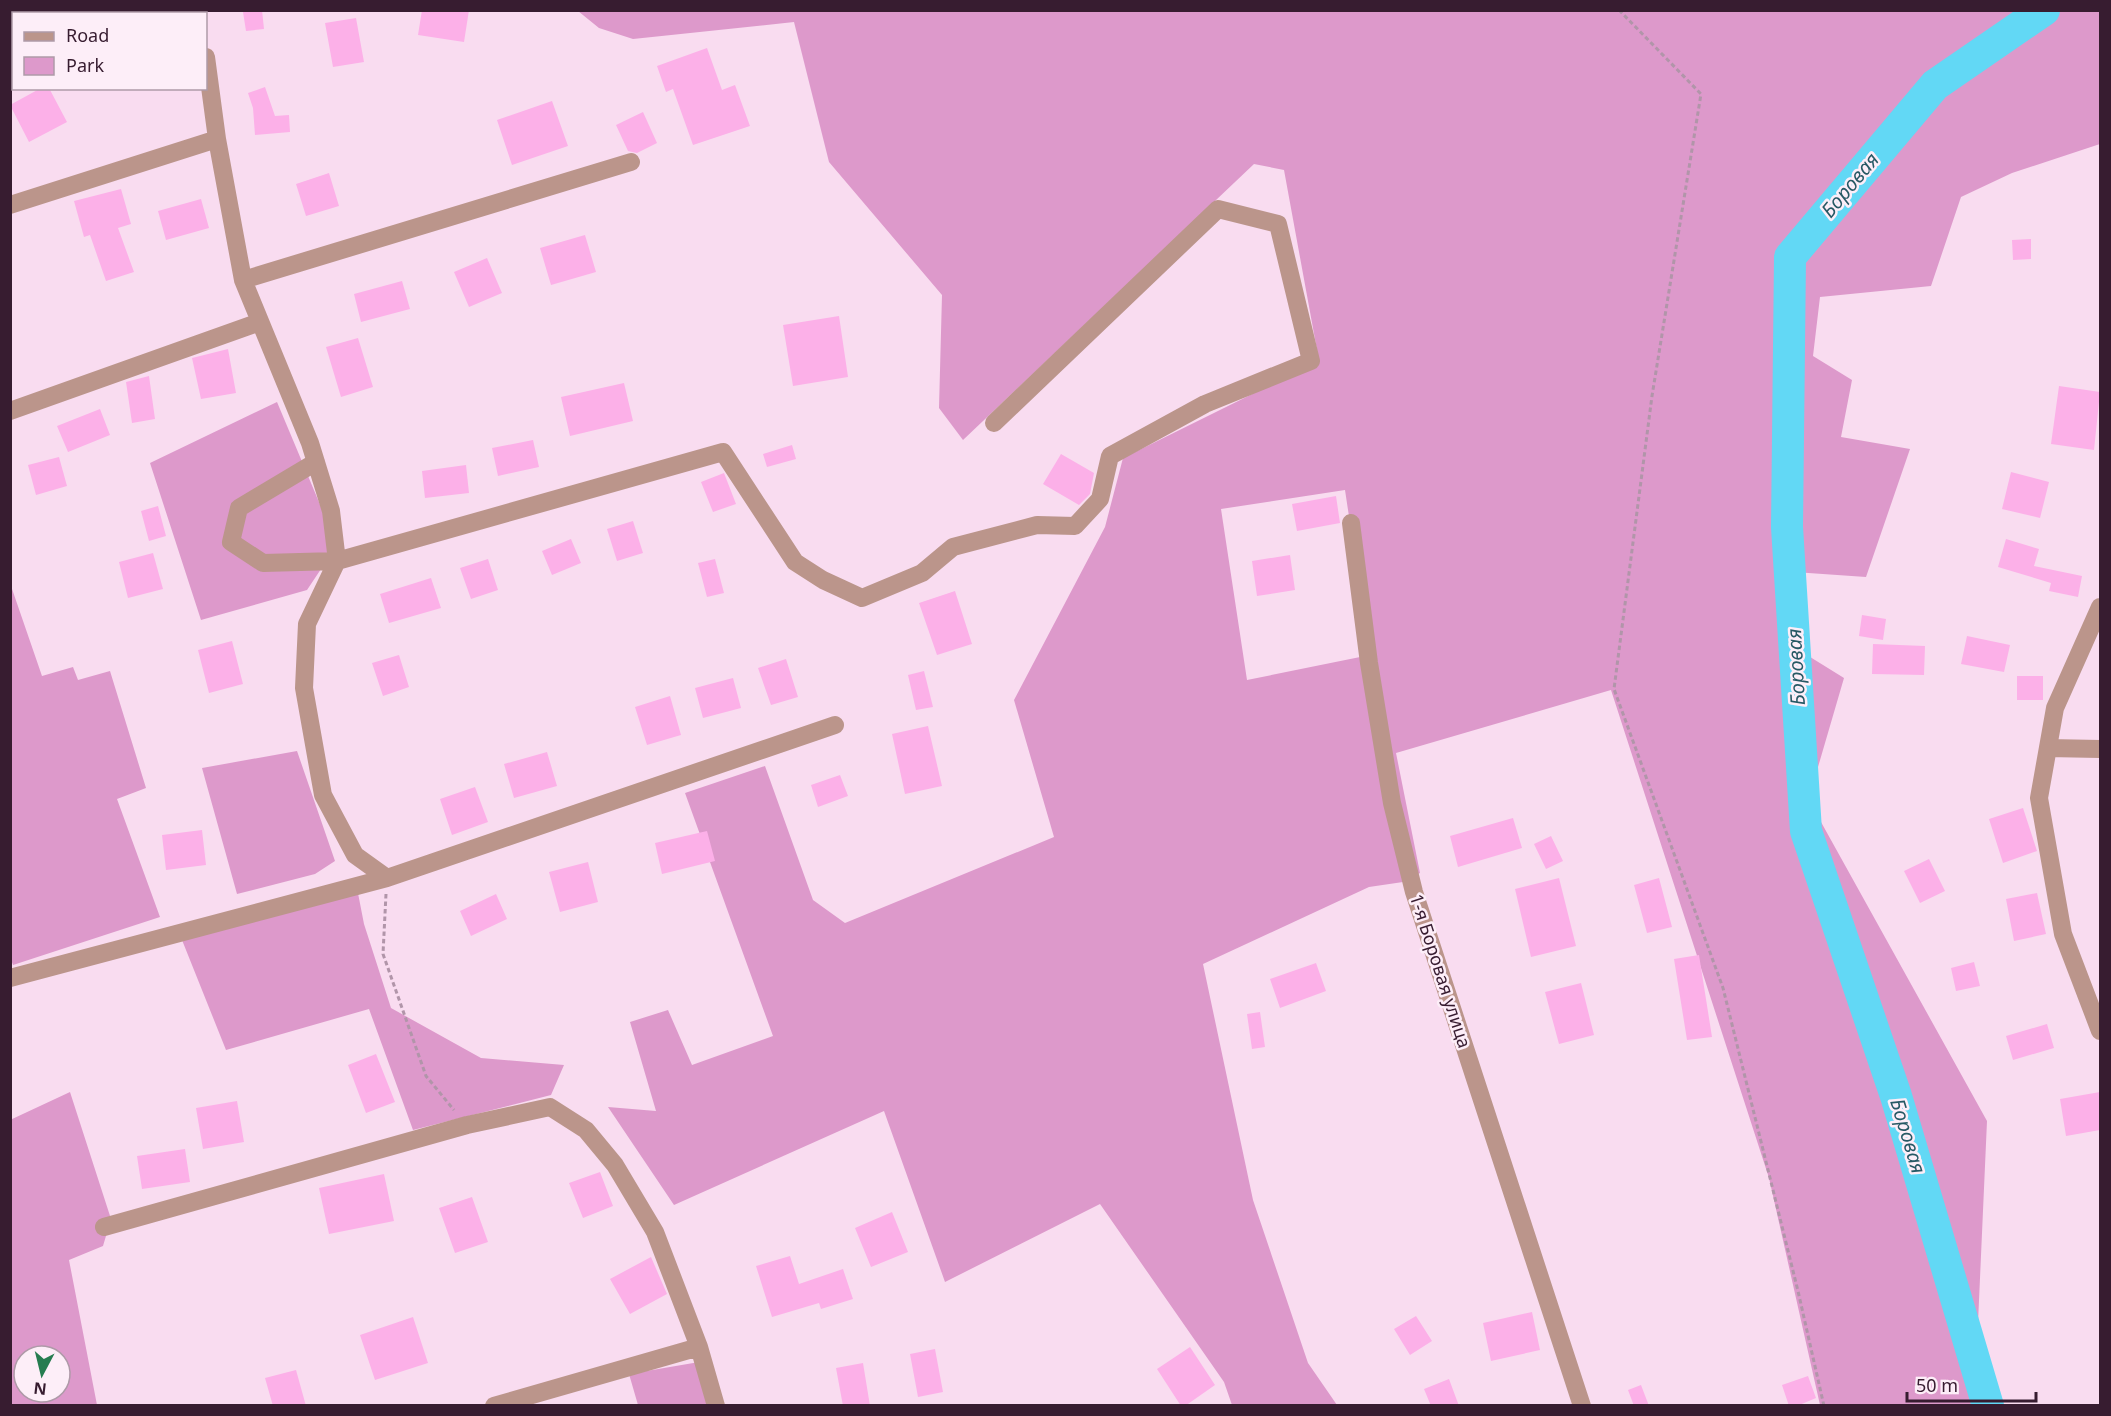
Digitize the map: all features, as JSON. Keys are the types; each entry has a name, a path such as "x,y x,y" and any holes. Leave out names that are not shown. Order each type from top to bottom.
{"street":[{"path":"207,64 217,139 243,280 310,443 331,512 337,561 307,624 304,688 323,795 355,855 387,878"},
{"path":"10,205 217,139"},
{"path":"243,280 631,162"},
{"path":"316,462 240,507 231,543 263,562 337,561 723,452 795,562 822,580 862,598 922,573 953,546 1037,525 1075,526 1100,499 1110,456 1205,404 1311,361 1278,224 1218,209 994,423"},
{"path":"10,411 260,322"},
{"name":"1-я Боровая улица","path":"1351,523 1369,663 1392,803 1413,892 1582,1406"},
{"path":"2100,607 2055,708 2039,798 2062,934 2100,1031"},
{"path":"10,978 387,878 835,725"},
{"path":"2048,748 2100,749"},
{"path":"104,1227 467,1125 549,1107 586,1130 615,1165 655,1232 699,1347 716,1406"},
{"path":"494,1406 699,1347"}],"path":[{"path":"1250,10 1264,10"},
{"path":"1619,10 1701,94 1652,396 1614,689 1723,988 1824,1406"},
{"path":"387,878 383,954 426,1076 467,1125"}],"green space":[{"path":"578,11 2100,11 2100,144 2012,173 1961,197 1931,286 1820,297 1813,356 1852,380 1841,437 1910,449 1866,577 1794,572 1794,647 1844,678 1818,767 1811,804 1987,1121 1976,1368 1991,1405 1820,1405 1769,1178 1611,690 1396,753 1420,873 1403,882 1369,887 1203,964 1253,1200 1308,1363 1337,1405 1232,1405 1224,1382 1100,1204 945,1282 884,1111 674,1205 608,1107 656,1111 630,1022 668,1010 692,1065 773,1036 685,793 765,766 813,900 845,923 1054,837 1014,700 1105,527 1123,458 1319,361 1284,170 1254,164 963,440 939,408 942,295 829,162 794,22 633,39 599,28","holes":["1345,490 1370,655 1247,680 1221,509"]},
{"path":"277,402 337,545 307,590 201,620 150,463"},
{"path":"11,586 42,676 73,667 78,680 110,671 146,788 117,799 160,917 13,965 10,957"},
{"path":"297,751 335,861 315,874 237,894 202,768"},
{"path":"356,883 364,924 391,1008 481,1058 564,1065 551,1095 413,1130 369,1009 226,1050 178,930"},
{"path":"70,1092 111,1219 103,1246 69,1260 97,1405 11,1405 10,1120"},
{"path":"705,1361 719,1405 638,1405 629,1374"}],"building":[{"path":"262,10 264,29 246,31 243,12"},
{"path":"422,10 469,10 464,42 418,35"},
{"path":"356,18 364,62 333,67 325,23"},
{"path":"707,48 722,90 735,85 750,126 693,145 673,89 666,92 657,66"},
{"path":"265,87 275,116 289,115 290,132 255,135 253,108 248,93"},
{"path":"37,90 50,90 67,122 29,142 10,105"},
{"path":"552,101 568,146 512,165 497,120"},
{"path":"643,112 657,143 637,153 628,151 616,125"},
{"path":"329,173 339,206 306,216 296,184"},
{"path":"121,189 131,224 118,228 134,272 106,281 90,235 84,237 74,201"},
{"path":"201,199 209,228 166,240 158,211"},
{"path":"585,235 596,272 551,285 540,248"},
{"path":"2031,239 2031,259 2013,260 2012,240"},
{"path":"487,258 502,293 469,307 454,272"},
{"path":"402,281 410,309 361,322 354,294"},
{"path":"839,316 848,377 793,386 783,325"},
{"path":"358,338 373,387 341,397 326,347"},
{"path":"228,349 236,393 201,399 192,358"},
{"path":"149,376 155,419 132,423 126,382"},
{"path":"624,383 633,421 570,436 561,397"},
{"path":"2059,386 2100,392 2094,450 2051,444"},
{"path":"100,409 110,435 68,452 57,426"},
{"path":"533,440 539,467 498,476 492,448"},
{"path":"792,445 796,459 767,467 763,454"},
{"path":"1061,454 1094,473 1090,494 1079,505 1043,484"},
{"path":"59,457 67,486 36,495 28,465"},
{"path":"466,465 469,493 425,498 422,471"},
{"path":"2011,472 2049,482 2040,518 2002,509"},
{"path":"724,473 736,504 713,512 701,482"},
{"path":"1336,496 1340,523 1297,531 1292,504"},
{"path":"158,506 166,536 149,541 141,511"},
{"path":"633,521 643,553 617,561 607,529"},
{"path":"571,539 581,563 552,575 542,551"},
{"path":"2006,539 2039,549 2034,566 2082,576 2078,597 2049,591 2051,583 1998,567"},
{"path":"153,553 163,589 128,598 119,562"},
{"path":"1290,555 1295,590 1257,596 1252,561"},
{"path":"488,559 498,590 471,599 460,568"},
{"path":"715,559 724,593 707,597 698,563"},
{"path":"431,578 441,608 389,623 380,594"},
{"path":"955,591 972,644 937,655 919,603"},
{"path":"1862,615 1886,619 1883,640 1859,636"},
{"path":"1967,636 2010,645 2004,672 1961,664"},
{"path":"232,641 243,684 209,693 198,650"},
{"path":"1873,644 1925,646 1924,675 1872,674"},
{"path":"399,655 409,687 383,696 372,663"},
{"path":"786,659 798,697 771,705 758,668"},
{"path":"924,671 933,707 916,710 908,675"},
{"path":"2017,676 2043,676 2043,700 2017,700"},
{"path":"733,678 741,708 703,718 695,688"},
{"path":"670,696 681,735 647,745 635,707"},
{"path":"928,726 942,786 905,794 892,734"},
{"path":"547,752 557,786 514,798 504,764"},
{"path":"840,775 848,796 818,807 811,785"},
{"path":"475,787 488,822 452,835 440,799"},
{"path":"2023,808 2037,851 2003,863 1989,819"},
{"path":"1513,818 1522,848 1458,867 1450,836"},
{"path":"202,830 206,865 166,870 162,835"},
{"path":"707,831 715,861 662,874 655,843"},
{"path":"1551,836 1563,861 1546,869 1534,844"},
{"path":"1929,859 1945,891 1920,903 1904,871"},
{"path":"588,862 598,902 560,912 549,872"},
{"path":"1559,878 1576,946 1531,957 1515,889"},
{"path":"1659,878 1672,927 1647,933 1634,885"},
{"path":"2037,893 2046,934 2014,941 2006,899"},
{"path":"496,894 507,919 471,936 460,911"},
{"path":"1699,955 1712,1037 1687,1040 1674,959"},
{"path":"1974,962 1980,986 1956,991 1951,968"},
{"path":"1316,963 1326,991 1280,1008 1270,979"},
{"path":"1581,983 1594,1035 1559,1044 1545,992"},
{"path":"1260,1012 1265,1047 1252,1049 1247,1014"},
{"path":"2047,1024 2054,1048 2013,1060 2006,1036"},
{"path":"376,1054 395,1102 366,1113 348,1065"},
{"path":"2100,1092 2100,1130 2066,1136 2060,1099"},
{"path":"237,1101 244,1142 203,1149 196,1108"},
{"path":"185,1149 190,1182 142,1189 137,1156"},
{"path":"600,1172 613,1206 583,1218 569,1183"},
{"path":"384,1174 394,1221 329,1234 319,1188"},
{"path":"472,1197 488,1242 455,1253 439,1208"},
{"path":"892,1212 908,1252 871,1267 855,1228"},
{"path":"790,1256 799,1284 843,1269 853,1299 821,1309 819,1303 772,1317 756,1266"},
{"path":"651,1257 667,1294 630,1314 610,1279"},
{"path":"1532,1312 1540,1350 1491,1361 1483,1323"},
{"path":"1416,1316 1432,1341 1410,1355 1394,1329"},
{"path":"413,1317 428,1363 375,1380 360,1335"},
{"path":"1190,1347 1215,1385 1185,1406 1181,1406 1157,1369"},
{"path":"935,1349 943,1392 918,1397 910,1354"},
{"path":"863,1363 870,1406 843,1406 836,1368"},
{"path":"296,1370 306,1406 273,1406 265,1378"},
{"path":"1808,1376 1816,1398 1797,1406 1789,1406 1782,1385"},
{"path":"1449,1379 1459,1406 1431,1406 1424,1389"},
{"path":"1641,1385 1649,1406 1634,1406 1628,1390"}],"waterway":[{"name":"Боровая","path":"1988,1406 1896,1096 1806,831 1787,527 1790,257 1935,85 2044,10"}]}
